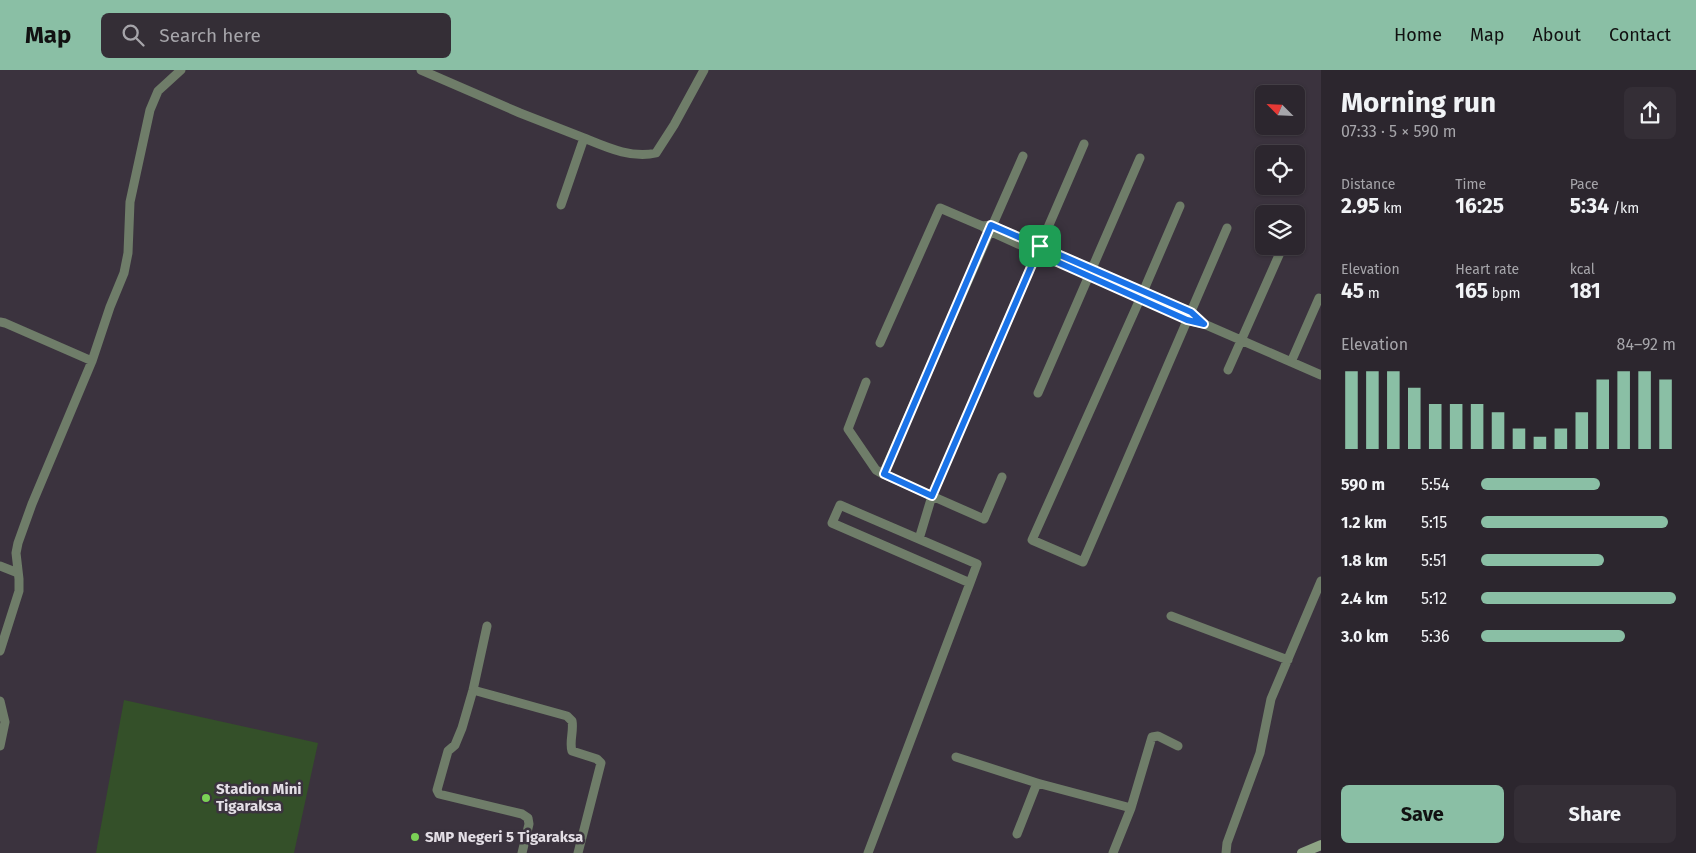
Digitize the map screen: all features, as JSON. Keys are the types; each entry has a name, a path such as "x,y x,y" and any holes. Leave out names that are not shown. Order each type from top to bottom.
{"street":[{"path":"0,651 19,591 16,553 18,543 32,504 92,360 126,264 130,202 150,110 158,91 182,70"},
{"path":"421,70 520,113 612,149 641,155 656,153 674,125 704,70"},
{"path":"561,205 584,138"},
{"path":"919,539 932,496 1084,144"},
{"path":"884,474 987,227 1023,156"},
{"path":"1038,393 1140,158"},
{"path":"1180,206 1032,540 1083,562 1227,228"},
{"path":"880,343 940,208 1321,375"},
{"path":"1228,370 1279,255"},
{"path":"1291,362 1319,298"},
{"path":"0,322 92,360"},
{"path":"866,382 848,429 876,470 984,519 1002,477"},
{"path":"868,853 970,583 977,564 840,505 832,523 970,583"},
{"path":"0,566 18,573"},
{"path":"1226,853 1233,827 1260,753 1271,699 1321,581"},
{"path":"1170,616 1288,660"},
{"path":"487,626 473,690 458,740 456,745 449,749 437,790 442,795 522,814 528,818 529,824 522,853"},
{"path":"473,690 566,716 572,721 572,751 597,759 601,763 578,853"},
{"path":"0,701 5,722 0,746"},
{"path":"1113,853 1131,808 1152,738 1158,736 1178,746"},
{"path":"956,757 1037,783 1131,808"},
{"path":"1017,834 1037,783"},
{"path":"1302,853 1321,845"}],"green space":[{"name":"Stadion Mini Tigaraksa","path":"124,700 318,743 294,853 96,853"}],"place":[{"name":"Stadion Mini Tigaraksa","path":"206,798"},
{"name":"SMP Negeri 5 Tigaraksa","path":"415,837"}],"route":[{"path":"991,225 1040,246 1191,312 1204,324 1187,320 1037,253 932,496 884,474 991,225"}]}
